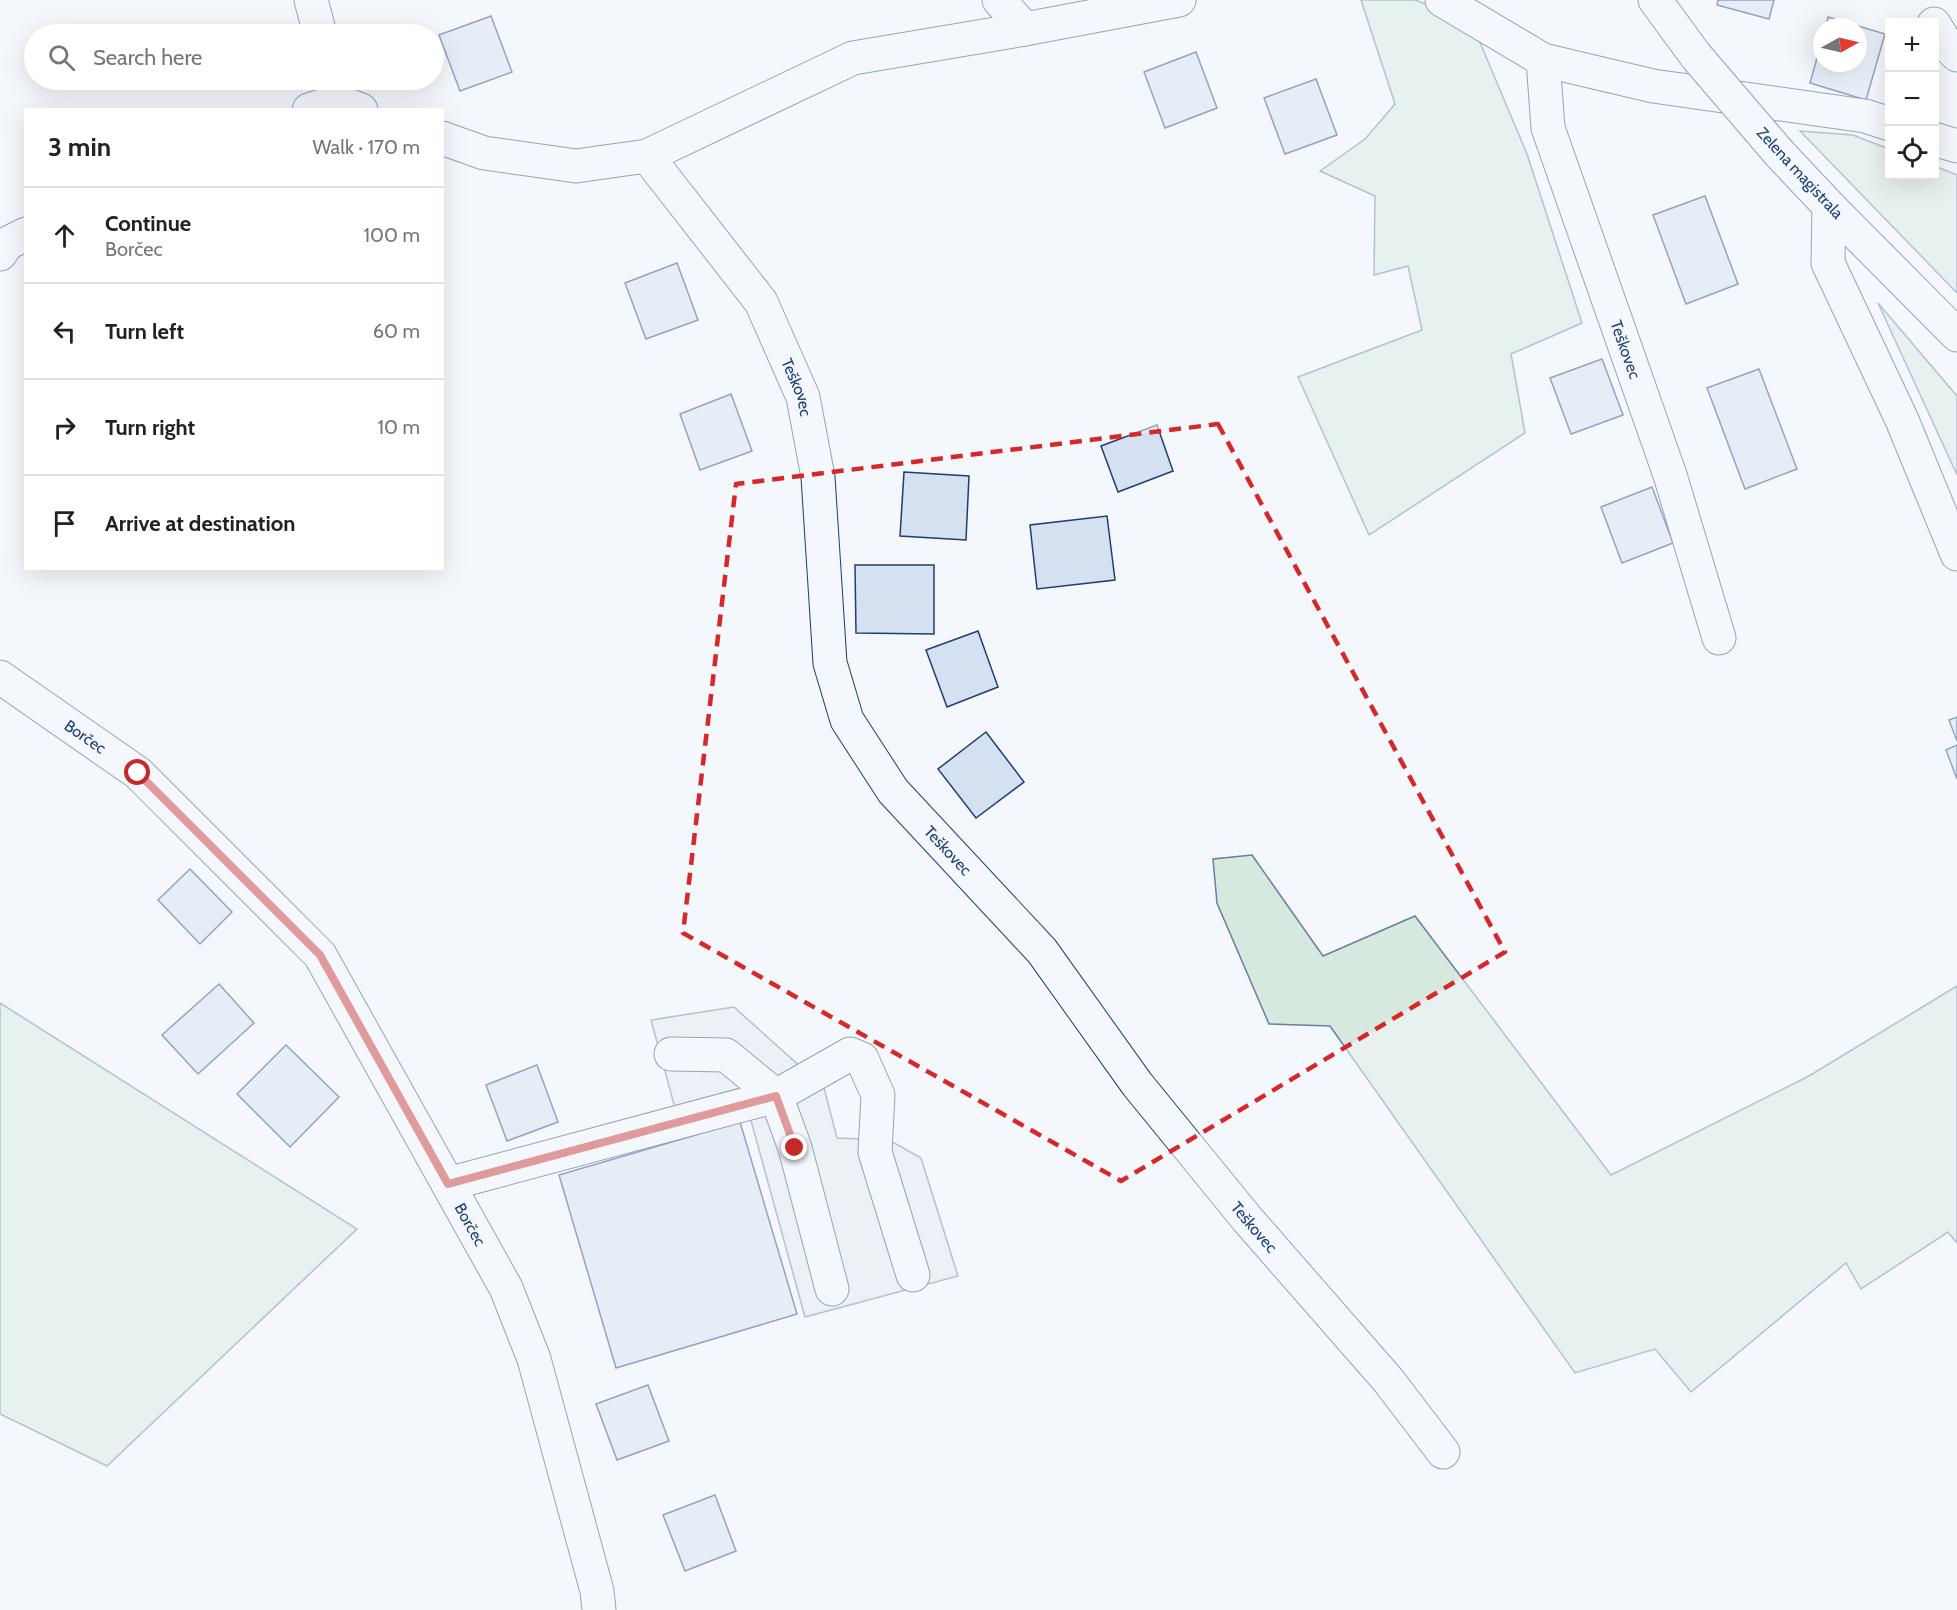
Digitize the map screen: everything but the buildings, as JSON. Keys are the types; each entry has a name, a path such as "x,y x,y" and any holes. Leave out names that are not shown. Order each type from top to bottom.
{"street":[{"path":"311,0 317,24"},
{"path":"999,0 1025,29"},
{"path":"444,139 484,153 576,166 647,156 853,58 1179,0"},
{"path":"1442,0 1543,60 1653,86 1865,116 1885,122"},
{"name":"Zelena magistrala","path":"1654,0 1696,56 1780,153 1829,206 1957,335"},
{"path":"1921,0 1931,18"},
{"path":"1939,32 1946,44 1957,55"},
{"name":"Teškovec","path":"1543,60 1548,128 1670,475 1719,638"},
{"path":"1939,140 1957,146"},
{"name":"Teškovec","path":"647,156 761,302 803,397 818,477 830,663 847,720 893,791 1042,951 1137,1084 1248,1220 1388,1380 1443,1452"},
{"path":"1829,206 1828,263 1902,420 1957,554"},
{"path":"0,254 8,243 24,235"},
{"name":"Borčec","path":"0,677 138,773 320,955 506,1288 534,1359 597,1591 599,1610"},
{"path":"671,1054 726,1055 776,1096 795,1148 832,1289"},
{"path":"448,1184 776,1096 849,1054 862,1059 878,1095 874,1152 913,1275"}],"highlighted area":[{"path":"1218,424 1505,952 1121,1181 683,933 736,484"}],"shaded area":[{"path":"1361,0 1415,0 1471,21 1527,154 1582,323 1511,354 1525,433 1369,535 1298,377 1422,330 1408,266 1374,275 1375,196 1320,171 1365,139 1395,104"},
{"path":"1800,131 1853,135 1885,147 1885,180 1939,180 1939,168 1957,175 1957,293"},
{"path":"1878,303 1957,396 1957,475"},
{"path":"1252,855 1323,956 1415,916 1611,1175 1809,1076 1957,986 1957,1243 1948,1232 1861,1289 1846,1263 1691,1392 1655,1349 1575,1373 1330,1026 1269,1024 1217,903 1213,859"},
{"path":"0,1003 357,1229 107,1466 0,1414"},
{"path":"734,1007 824,1088 837,1138 889,1140 921,1158 958,1276 805,1317 744,1095 675,1108 651,1020"}],"route":[{"path":"138,773 320,955 448,1184 776,1096 795,1148"}]}
